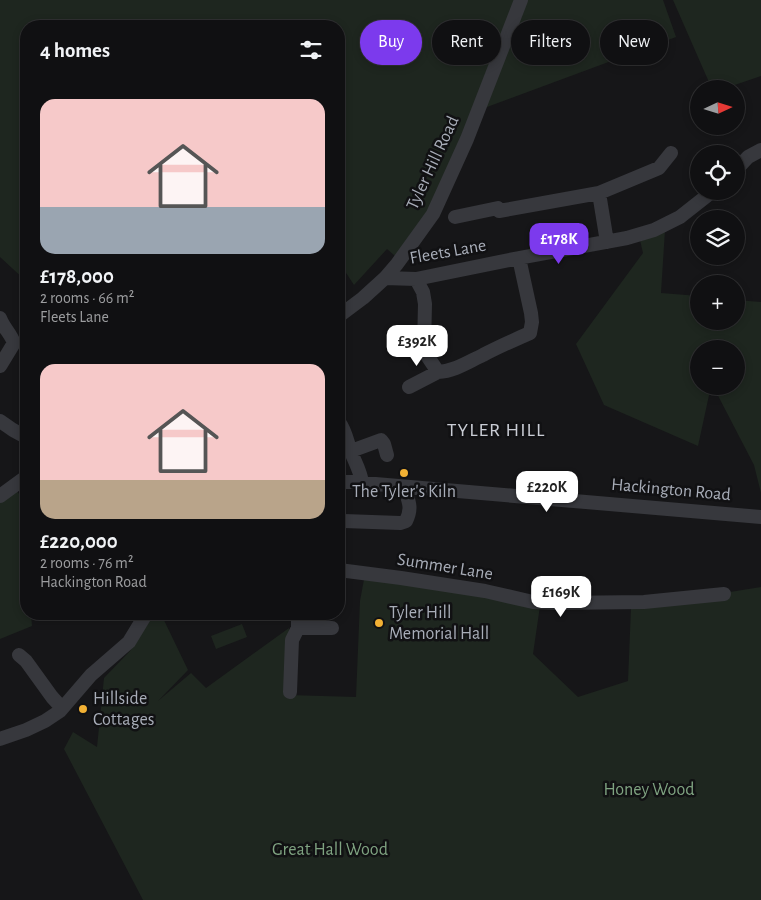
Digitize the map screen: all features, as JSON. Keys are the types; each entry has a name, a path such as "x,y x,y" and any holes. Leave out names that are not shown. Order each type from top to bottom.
{"street":[{"name":"Tyler Hill Road","path":"345,311 385,278 433,214 467,139 521,0"},
{"path":"745,160 761,150"},
{"path":"455,217 599,193 659,168 671,153"},
{"path":"599,193 607,242"},
{"name":"Fleets Lane","path":"385,278 416,279 627,238 654,230 680,217 702,200"},
{"path":"409,387 438,372 461,367 530,333 531,313 519,258"},
{"path":"416,279 423,292 425,304 424,347 426,354 438,372"},
{"path":"0,318 14,344 0,366"},
{"path":"0,421 20,434"},
{"path":"345,433 350,451 362,477 362,483"},
{"path":"350,451 381,440 387,455"},
{"path":"345,465 350,451"},
{"path":"0,496 20,481"},
{"name":"Hackington Road","path":"345,482 761,517"},
{"path":"345,521 400,523 406,521 410,505 404,487"},
{"name":"Summer Lane","path":"345,571 401,578 533,602 644,602 724,594"},
{"path":"0,739 45,721 61,709 90,675 130,642 143,620"},
{"path":"290,692 292,640 298,628 298,620"},
{"path":"298,628 332,628"},
{"path":"19,655 26,661 61,709"}],"green space":[{"path":"0,0 515,0 501,38 501,20 432,20 432,65 491,65 464,138 431,209 395,256 387,249 354,285 345,271 345,20 20,20 20,275 0,257"},
{"path":"521,0 663,0 676,37 668,40 668,20 600,20 600,65 487,107 481,101 495,65 501,65 501,50 511,25 511,65 590,65 590,20 513,20"},
{"path":"673,0 761,0 761,76 745,81 708,80"},
{"path":"665,230 661,293 690,295 690,330 745,330 745,301 761,302 761,493 754,465 718,395 745,395 745,340 690,340 690,395 709,395 698,446 604,405 576,344 643,253 640,240"},
{"path":"17,491 20,495 20,620 32,620 32,626 0,639 0,503"},
{"path":"365,574 540,606 533,654 578,697 628,681 631,608 761,587 761,900 143,900 64,749 73,732 97,747 104,678 130,651 150,620 164,620 188,670 158,701 191,673 206,688 289,628 288,695 356,697 360,601"},
{"path":"242,624 247,637 216,649 211,636"}],"place":[{"name":"The Tyler's Kiln","path":"404,473"},
{"name":"Tyler Hill Memorial Hall","path":"379,623"},
{"name":"Hillside Cottages","path":"83,709"}],"district":[{"name":"TYLER HILL","path":"496,430"}],"park label":[{"name":"Honey Wood","path":"649,790"},
{"name":"Great Hall Wood","path":"330,850"}]}
